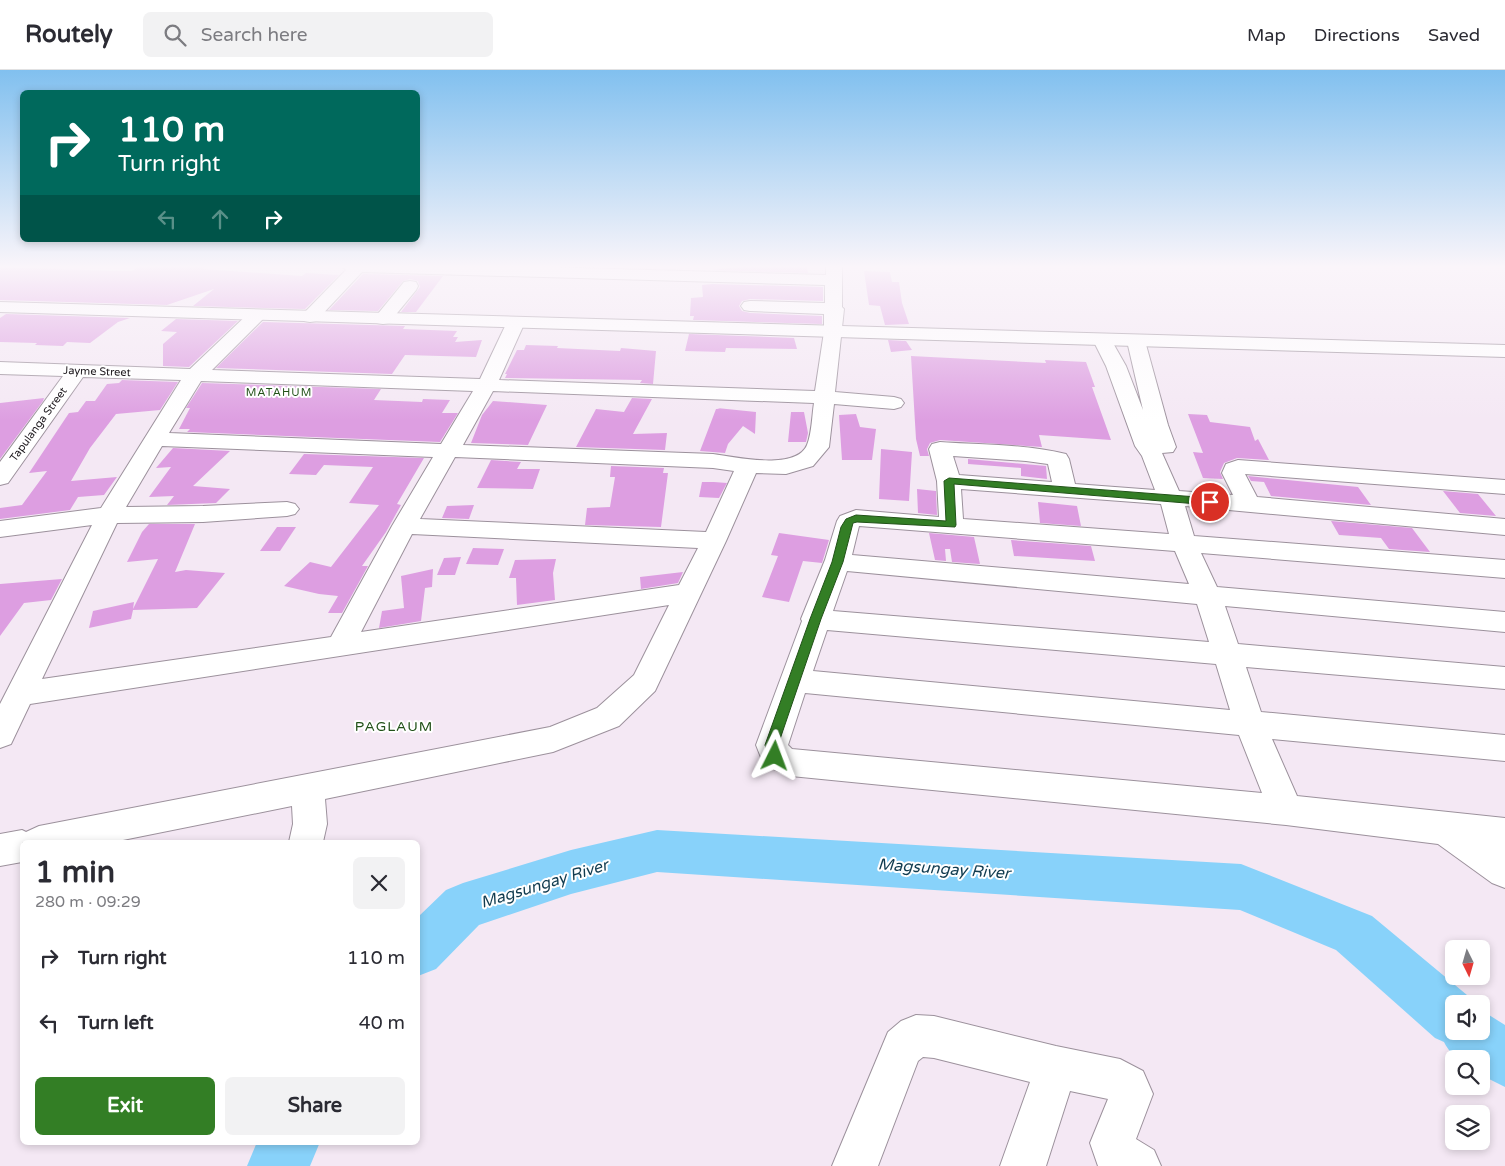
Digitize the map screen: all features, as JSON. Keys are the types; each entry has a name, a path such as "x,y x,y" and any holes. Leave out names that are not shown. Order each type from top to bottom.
{"street":[{"path":"0,735 22,694 109,515 155,439 194,376 254,318"},
{"path":"388,318 516,322 834,321 1102,340 1505,351"},
{"path":"818,318 834,321"},
{"path":"155,439 713,461 748,466 786,466 805,461 818,447 834,321"},
{"path":"340,645 404,526 487,384 516,322"},
{"path":"1102,340 1147,424 1165,448 1153,456 1171,499 1184,543 1208,596 1250,724 1286,810"},
{"path":"1136,341 1147,424"},
{"path":"1116,366 1141,368"},
{"name":"Jayme Street","path":"0,368 824,397 894,403"},
{"name":"Tapulanga Street","path":"0,478 77,371"},
{"path":"951,525 949,481 940,449 1026,454 1058,459 1065,490"},
{"path":"49,840 307,790 553,739 608,718 645,683 748,466"},
{"path":"1249,504 1234,473 1234,469 1505,487"},
{"path":"949,481 1249,504 1505,527"},
{"path":"0,529 109,515 203,514 287,509"},
{"path":"1505,569 856,518 849,521 846,527 838,562 815,619 772,745 775,756 791,762 1286,810 1505,834"},
{"path":"404,526 714,541"},
{"path":"838,562 1505,622"},
{"path":"22,694 688,593"},
{"path":"815,619 1505,678"},
{"path":"795,681 1505,748"},
{"path":"306,840 310,824 307,790"},
{"path":"1446,829 1505,871"},
{"path":"0,850 20,846"},
{"path":"855,1166 903,1047 916,1036 934,1037 1056,1067 1120,1080 1128,1086 1131,1094 1112,1143 1115,1152 1138,1166"},
{"path":"1024,1166 1056,1067"}],"building":[{"path":"0,318 130,318 118,322 90,343 67,342 63,346 0,342"},
{"path":"693,318 822,318 822,324 693,320"},
{"path":"883,318 907,318 909,324 885,325"},
{"path":"176,319 238,321 189,367 163,366 163,344 177,332 161,331"},
{"path":"263,322 405,326 403,329 457,331 453,337 458,337 455,342 482,340 476,357 405,355 392,374 216,368"},
{"path":"689,334 794,338 797,349 726,348 725,352 685,351"},
{"path":"888,340 906,341 912,350 891,352"},
{"path":"526,345 620,351 621,348 656,351 653,384 640,383 642,380 505,378 507,374 505,374 517,350 524,350"},
{"path":"911,356 1046,363 1045,360 1086,362 1095,387 1092,387 1111,440 1039,435 1042,447 940,440 930,443 927,449 929,456 920,456 916,439"},
{"path":"122,380 178,382 160,410 116,414 90,448 71,481 117,477 104,495 78,497 70,510 0,519 0,508 22,505 47,471 29,473 69,413 78,412 86,401 95,401 107,384 119,383"},
{"path":"202,383 381,389 374,400 422,402 423,399 450,400 442,413 458,413 440,442 187,432 190,429 179,429 190,408 186,408"},
{"path":"44,398 43,401 0,459 0,403"},
{"path":"632,398 652,399 633,434 667,433 665,450 576,447 596,409 624,412"},
{"path":"493,401 547,405 528,445 471,443 482,415"},
{"path":"717,408 756,412 755,434 743,426 728,444 725,453 700,451 716,409 720,409"},
{"path":"791,412 804,412 808,433 806,442 788,442"},
{"path":"856,414 860,427 876,429 872,460 842,460 839,415"},
{"path":"1188,414 1207,415 1210,422 1250,427 1255,441 1258,439 1269,460 1237,458 1224,463 1220,472 1223,479 1203,478 1193,452 1203,453"},
{"path":"173,448 230,451 193,486 230,489 216,503 167,505 174,496 149,497 171,467 156,468"},
{"path":"881,449 912,452 909,501 879,499"},
{"path":"304,454 424,458 397,504 401,505 386,532 362,566 368,566 342,613 328,613 338,596 284,586 310,562 331,567 379,505 349,503 373,467 324,465 316,475 289,474"},
{"path":"968,459 1046,466 1047,479 1021,476 1021,468 968,464"},
{"path":"491,460 521,462 517,469 540,469 533,489 477,488"},
{"path":"611,466 664,468 663,473 668,473 661,527 585,525 587,508 610,507 615,477 610,477"},
{"path":"1248,476 1358,487 1371,505 1271,496 1264,482 1251,481"},
{"path":"702,482 727,483 719,498 699,497"},
{"path":"917,489 936,491 937,515 918,513"},
{"path":"1443,491 1478,494 1496,516 1460,513"},
{"path":"1038,502 1077,506 1081,526 1040,523"},
{"path":"474,505 469,519 442,518 447,506"},
{"path":"1331,521 1412,528 1430,552 1389,549 1381,538 1339,535"},
{"path":"149,524 195,524 175,572 186,570 225,573 197,608 133,610 131,619 89,628 93,611 134,602 133,609 158,559 127,562 142,532"},
{"path":"277,527 296,527 280,551 260,551"},
{"path":"779,533 829,540 822,563 803,561 789,602 762,597 778,556 771,555"},
{"path":"929,533 974,537 980,564 952,562 950,549 945,549 946,561 935,560"},
{"path":"1011,540 1091,546 1095,561 1014,556"},
{"path":"473,548 504,549 498,565 466,564"},
{"path":"461,557 455,575 437,575 444,558"},
{"path":"556,559 553,573 555,600 517,605 516,578 509,578 515,560"},
{"path":"433,569 432,587 425,588 421,621 379,628 382,611 404,608 401,576"},
{"path":"683,572 678,583 641,589 640,577"},
{"path":"62,579 51,600 24,603 0,636 0,584"}],"waterway":[{"name":"Magsungay River","path":"420,949 463,907 571,872 657,851 1241,887 1354,933 1445,1011"},
{"name":"Magsungay River","path":"1479,1040 1505,1059"},
{"name":"Magsungay River","path":"277,1166 289,1145"}],"district":[{"name":"MATAHUM","path":"279,392"},
{"name":"PAGLAUM","path":"394,726"}],"route":[{"path":"775,756 772,745 815,619 838,562 849,521 856,518 951,525 949,481 1210,502"}]}
